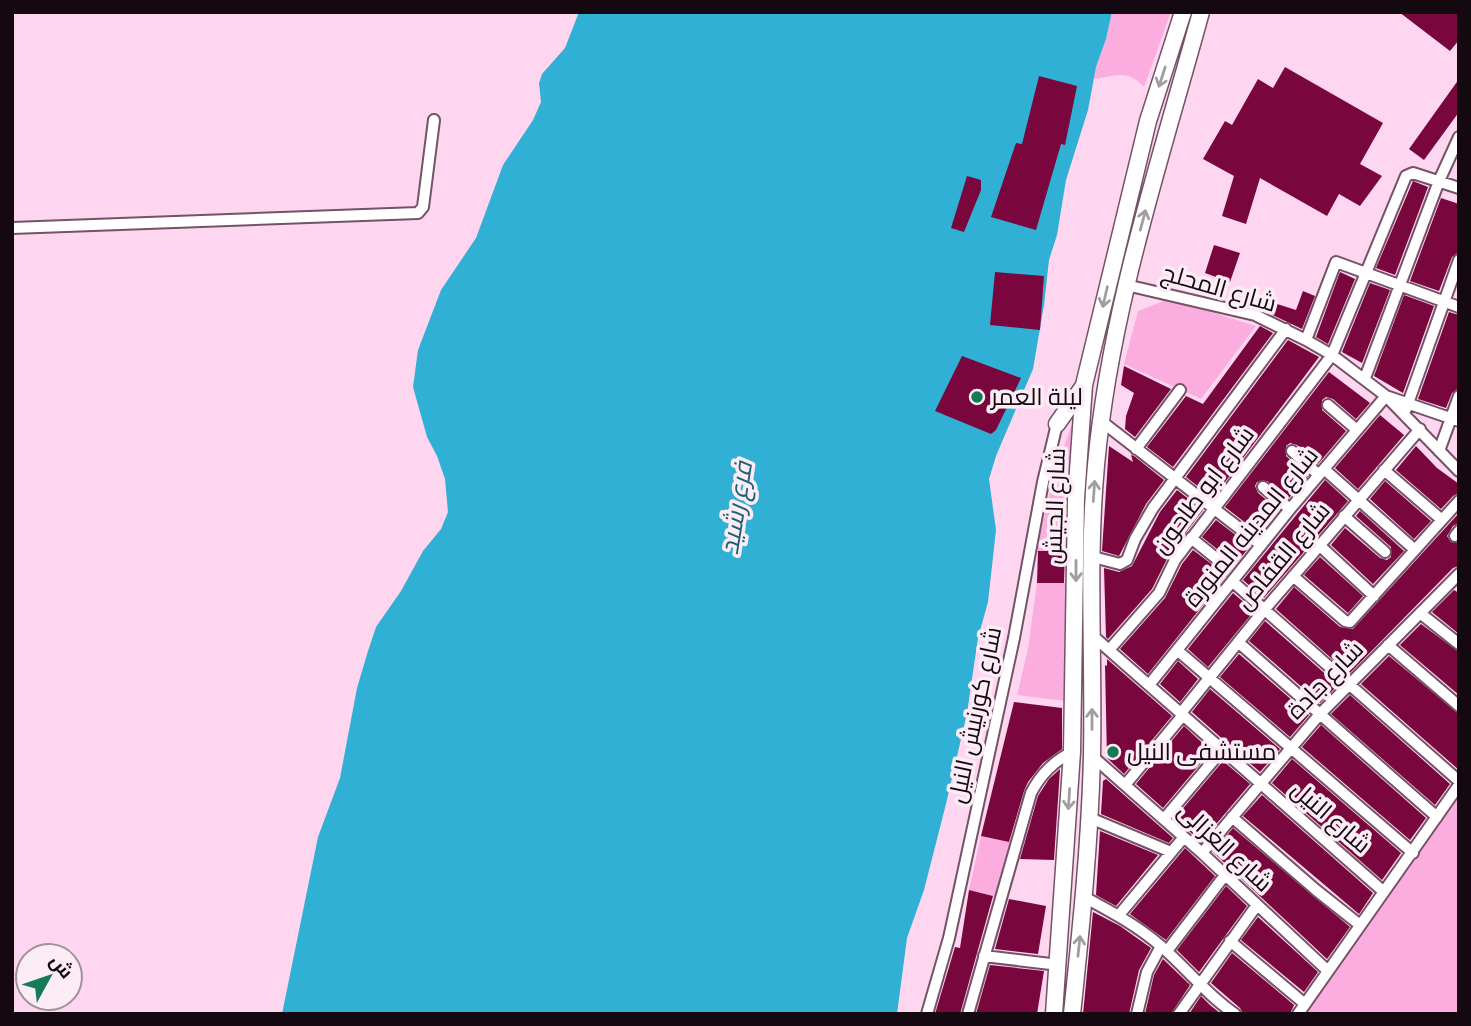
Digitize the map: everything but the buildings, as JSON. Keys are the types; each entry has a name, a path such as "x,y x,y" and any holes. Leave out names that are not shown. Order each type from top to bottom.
{"main road":[{"name":"شارع الجيش","path":"1054,1014 1072,752 1076,499 1084,385 1148,121 1183,12"},
{"name":"شارع الجيش","path":"1073,1013 1090,818 1093,511 1101,421 1126,285 1159,156 1203,16"},
{"path":"1057,424 1084,385"}],"street":[{"path":"12,228 418,213 423,207 434,120"},
{"path":"1365,378 1439,181 1459,136"},
{"name":"شارع ابو طاحون","path":"1109,650 1159,593 1171,566 1191,538 1332,355 1406,176 1413,173 1439,181"},
{"path":"1439,181 1459,188"},
{"path":"1455,419 1406,408 1459,260"},
{"path":"1306,340 1335,263 1459,307"},
{"name":"شارع المحلج","path":"1126,285 1255,316 1306,340 1332,355 1406,408 1420,429 1459,471"},
{"path":"1093,557 1120,564 1126,562 1143,523 1286,329"},
{"path":"1136,449 1180,390"},
{"name":"شارع المدينه المنورة","path":"1149,685 1290,509 1386,396"},
{"path":"1439,451 1455,419 1459,396"},
{"path":"1328,405 1357,430"},
{"path":"1101,421 1261,545"},
{"name":"شارع كورنيش النيل","path":"927,1014 949,938 1057,424"},
{"name":"شارع القفاص","path":"1125,785 1265,609 1420,429"},
{"path":"1292,451 1359,500 1415,550"},
{"path":"1384,470 1442,520"},
{"path":"1263,487 1290,509"},
{"path":"1293,576 1347,622 1352,620 1459,501"},
{"path":"1344,516 1385,552"},
{"path":"1191,538 1222,563"},
{"path":"1319,545 1374,596"},
{"name":"شارع جادة","path":"1202,853 1320,714 1458,577"},
{"path":"1230,941 1301,1009 1413,853 1459,783 1233,581"},
{"path":"1420,613 1459,644"},
{"name":"شارع النيل","path":"1093,636 1384,891"},
{"path":"1238,642 1437,817"},
{"path":"1388,645 1459,706"},
{"path":"1177,650 1413,853"},
{"path":"1164,819 1223,750"},
{"path":"968,1014 1031,793 1036,782 1051,764 1072,752"},
{"name":"شارع الغزالى","path":"1092,756 1202,853 1328,971"},
{"path":"1232,817 1360,925"},
{"path":"1090,818 1171,852"},
{"path":"1119,915 1184,837"},
{"path":"1138,1014 1147,972 1225,875"},
{"path":"1084,897 1119,915 1164,949 1198,985 1235,1014"},
{"path":"1179,1014 1257,905"},
{"path":"984,956 1059,965"}],"shaded area":[{"path":"1112,12 1171,12 1144,87 1127,76 1094,79"},
{"path":"1169,299 1256,326 1201,399 1124,364 1138,311"},
{"path":"1076,412 1064,490 1065,551 1036,552 1054,475"},
{"path":"1037,583 1066,583 1066,701 1017,695 1028,649"},
{"path":"1459,795 1459,1014 1302,1014"},
{"path":"981,836 1013,843 1002,898 969,890"}],"water":[{"name":"فرع رشيد","path":"579,12 1112,12 1096,67 1088,110 1066,180 1057,235 1049,260 1033,369 989,479 996,530 988,602 978,638 967,713 946,804 924,890 907,938 897,1014 282,1014 318,837 340,778 357,688 368,651 376,627 401,591 423,551 441,529 448,512 445,479 427,437 413,387 418,350 441,290 476,238 503,165 533,120 541,102 539,83 542,74 565,48"}],"place":[{"name":"ليلة العمر","path":"977,397"},
{"name":"مستشفى النيل","path":"1113,752"}]}
